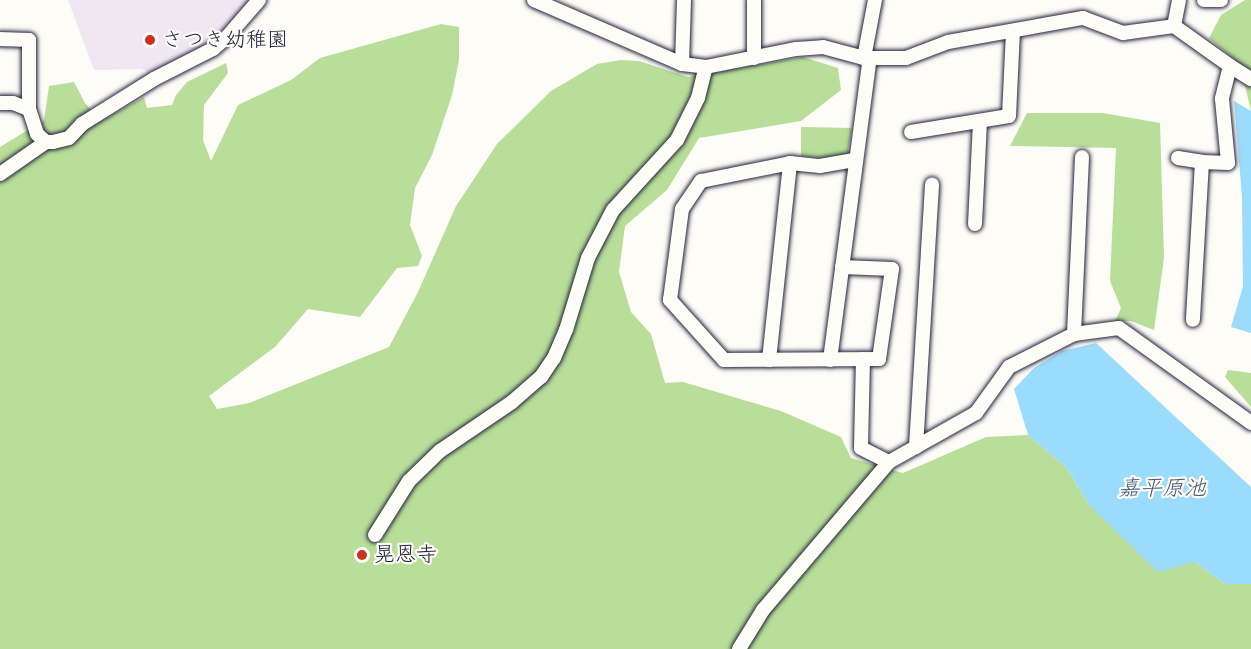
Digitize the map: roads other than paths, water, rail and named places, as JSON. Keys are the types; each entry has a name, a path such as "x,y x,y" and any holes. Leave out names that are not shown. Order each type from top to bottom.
{"street":[{"path":"0,174 46,142 69,138 82,124 154,79 213,49 227,37 259,0"},
{"path":"534,0 560,5 682,64 706,67 796,49 823,47 867,58 906,58 948,42 1083,18 1123,33 1174,26 1251,79"},
{"path":"682,64 684,0"},
{"path":"754,0 754,58"},
{"path":"830,360 875,0"},
{"path":"1174,26 1179,0"},
{"path":"1204,0 1221,0"},
{"path":"911,132 1009,116 1013,31"},
{"path":"0,39 29,40 28,109 37,134 46,142"},
{"path":"1178,158 1228,163 1222,99 1230,66"},
{"path":"375,535 409,481 440,452 512,402 541,377 554,358 566,330 588,258 613,210 677,140 698,98 706,67"},
{"path":"0,104 13,103 28,109"},
{"path":"975,224 980,121"},
{"path":"1074,334 1082,157"},
{"path":"842,267 892,269 879,359 724,360 670,300 682,209 701,181 790,163 820,166 855,160"},
{"path":"1193,320 1202,162"},
{"path":"769,360 790,163"},
{"path":"916,447 932,184"},
{"path":"739,649 763,610 889,462 976,413 1009,367 1074,334 1119,328 1251,423"},
{"path":"862,359 861,448 889,462"}],"water":[{"path":"1234,101 1251,111 1251,333 1231,327 1243,286 1242,197"},
{"name":"嘉平原池","path":"1096,343 1251,487 1251,584 1225,584 1195,562 1158,572 1089,505 1066,467 1028,435 1014,389 1034,368 1062,351"}],"place":[{"name":"さつき幼稚園","path":"150,40"},
{"name":"晃恩寺","path":"362,555"}]}
